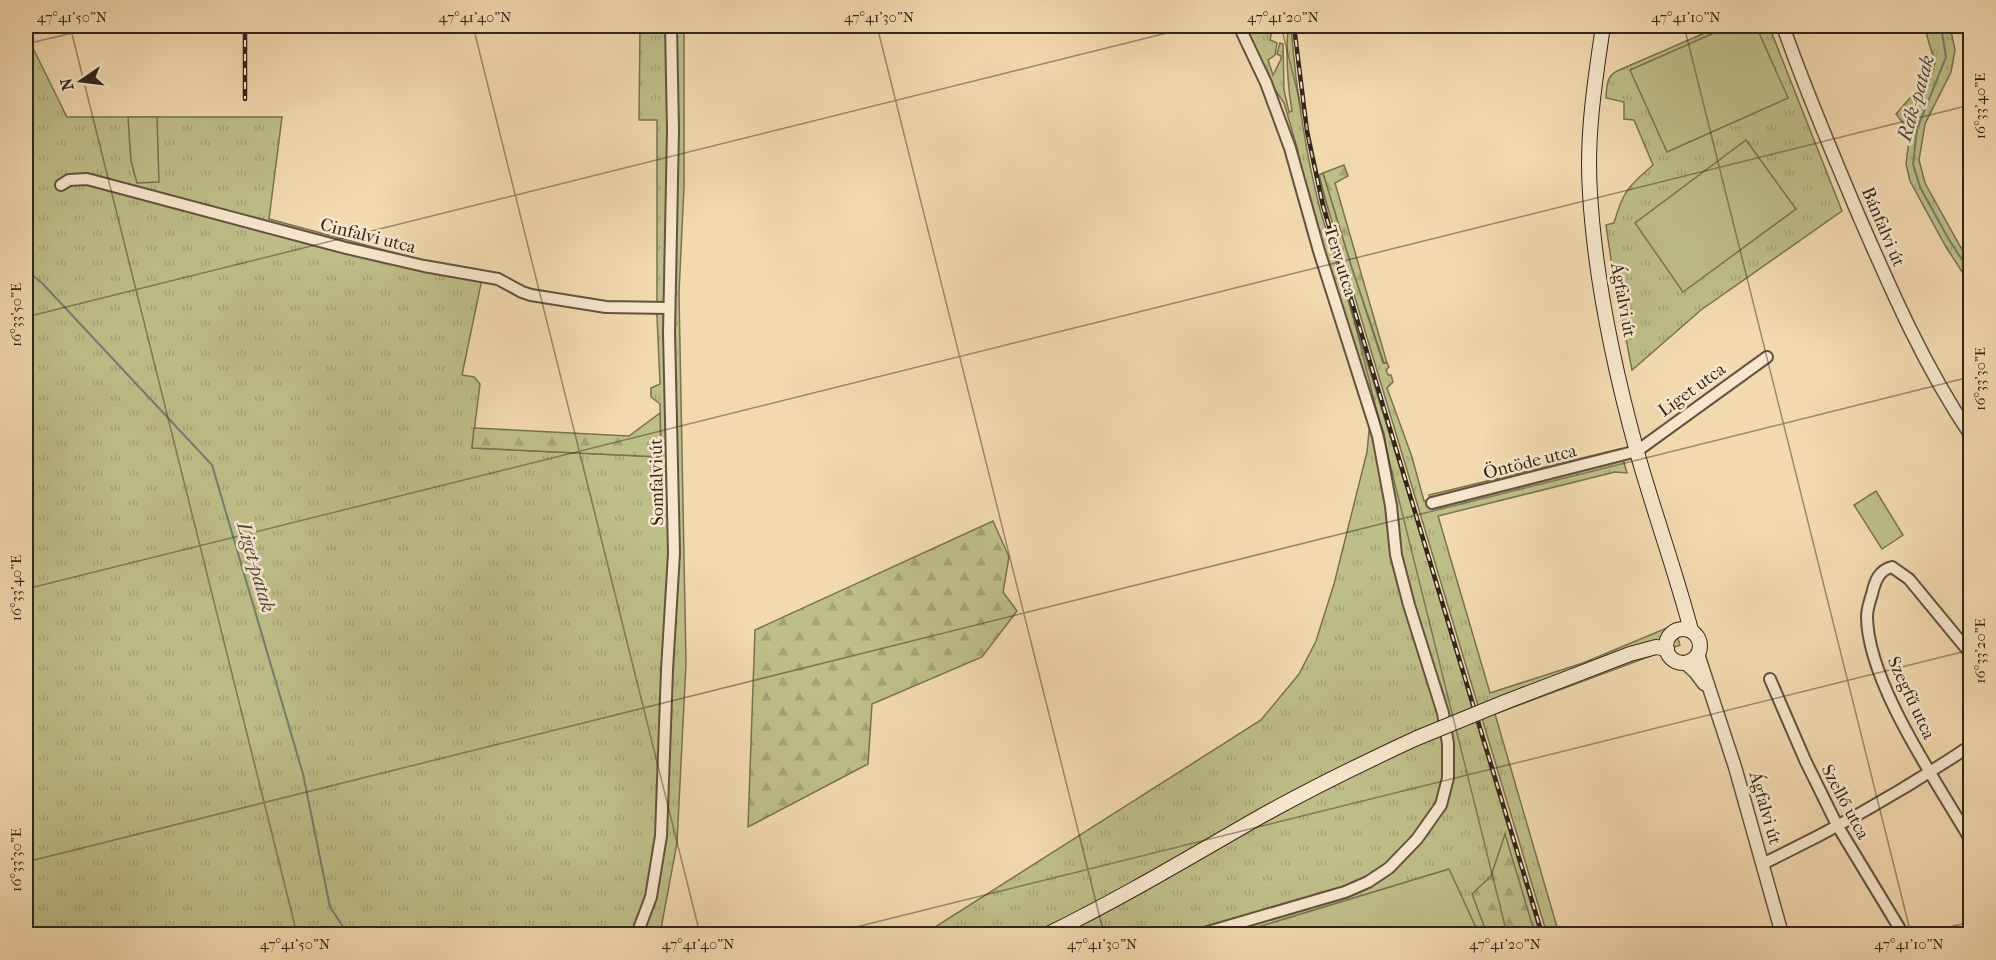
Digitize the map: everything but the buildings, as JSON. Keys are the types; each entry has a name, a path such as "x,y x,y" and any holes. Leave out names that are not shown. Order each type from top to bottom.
{"main road":[{"name":"Ágfalvi út","path":"1603,26 1590,124 1591,210 1606,310 1623,394 1637,452 1674,573 1672,639"},
{"path":"1048,934 1103,906 1277,808 1417,738 1672,639 1696,634 1700,642 1698,654 1692,660 1683,662 1673,658 1672,639"}],"street":[{"name":"Somfalvi út","path":"637,934 651,897 661,836 674,554 669,308 673,130 671,26"},
{"name":"Terv utca","path":"1201,934 1345,892 1368,882 1389,868 1417,839 1441,805 1448,778 1448,744 1443,713 1396,555 1392,512 1378,436 1319,251 1290,148 1266,83 1239,26"},
{"name":"Bánfalvi út","path":"1783,26 1828,144 1894,297 1926,361 1971,434"},
{"name":"Cinfalvi utca","path":"61,185 69,180 87,179 346,248 424,266 498,279 531,295 606,307 669,308"},
{"name":"Liget utca","path":"1637,452 1767,357"},
{"name":"Öntöde utca","path":"1432,503 1637,452"},
{"name":"Szegfű utca","path":"1971,653 1909,579 1892,567 1882,572 1874,586 1867,615 1874,657 1881,676 1930,773 1971,839"},
{"name":"Ágfalvi út","path":"1698,654 1735,767 1782,934"},
{"name":"Ágfalvi út","path":"1683,662 1695,672 1711,692"},
{"name":"Szellő utca","path":"1770,679 1805,760 1837,825 1903,934"},
{"path":"1762,864 1930,773 1971,746"}],"green space":[{"path":"640,26 684,26 684,186 679,293 686,663 677,843 660,934 26,934 26,34 67,117 282,117 269,219 429,262 483,274 462,375 474,377 480,384 472,448 661,457 660,404 651,397 651,388 660,384 657,316 657,120 639,120"},
{"path":"1244,26 1273,26 1270,40 1277,43 1275,55 1268,60 1273,75 1281,59 1281,56 1277,54 1280,43 1283,44 1284,90 1289,112 1292,111 1287,47 1288,26 1291,26 1302,120 1321,213 1540,934 924,934 1261,720 1299,674 1316,641 1334,584 1367,452 1371,410 1300,173 1298,151 1284,103 1274,88 1268,72 1264,69"},
{"path":"1721,26 1769,26 1842,211 1701,310 1632,370 1606,225 1614,223 1620,204 1628,190 1653,165 1634,120 1624,119 1624,102 1606,98 1608,82 1617,71"},
{"path":"1730,26 1756,26 1788,98 1667,152 1630,70"},
{"path":"1924,26 1950,26 1955,50 1951,72 1925,124 1919,160 1925,183 1970,262 1970,284 1946,247 1910,181 1906,164 1910,132 1896,114 1932,73 1935,63"},
{"path":"128,117 157,117 159,182 137,183 131,161"},
{"path":"1746,140 1796,209 1683,292 1635,223"},
{"path":"1344,165 1348,176 1335,183 1387,363 1384,363 1352,268 1323,173"},
{"path":"1323,173 1383,363 1387,363 1389,367 1386,370 1393,382 1387,388 1412,457 1424,501 1430,499 1429,495 1620,449 1627,473 1615,472 1438,516 1490,693 1583,663 1674,625 1680,645 1495,714 1559,934 1547,934 1327,205 1319,175"},
{"path":"660,413 661,457 472,448 474,428 629,436"},
{"path":"1876,491 1903,535 1882,549 1854,505"},
{"path":"993,521 1009,557 1003,592 1017,611 982,657 872,704 868,764 748,827 755,630"},
{"path":"1505,834 1535,934 1487,934 1472,894 1491,876"},
{"path":"1449,869 1479,934 1235,934"}],"waterway":[{"name":"Rák-patak","path":"1941,26 1946,57 1917,129 1913,164 1920,187 1970,272"},
{"name":"Liget-patak","path":"26,270 42,283 212,465 303,774 330,907 348,934"}],"railway":[{"path":"245,26 245,99"},
{"path":"1294,26 1307,131 1323,206 1542,934"}]}
